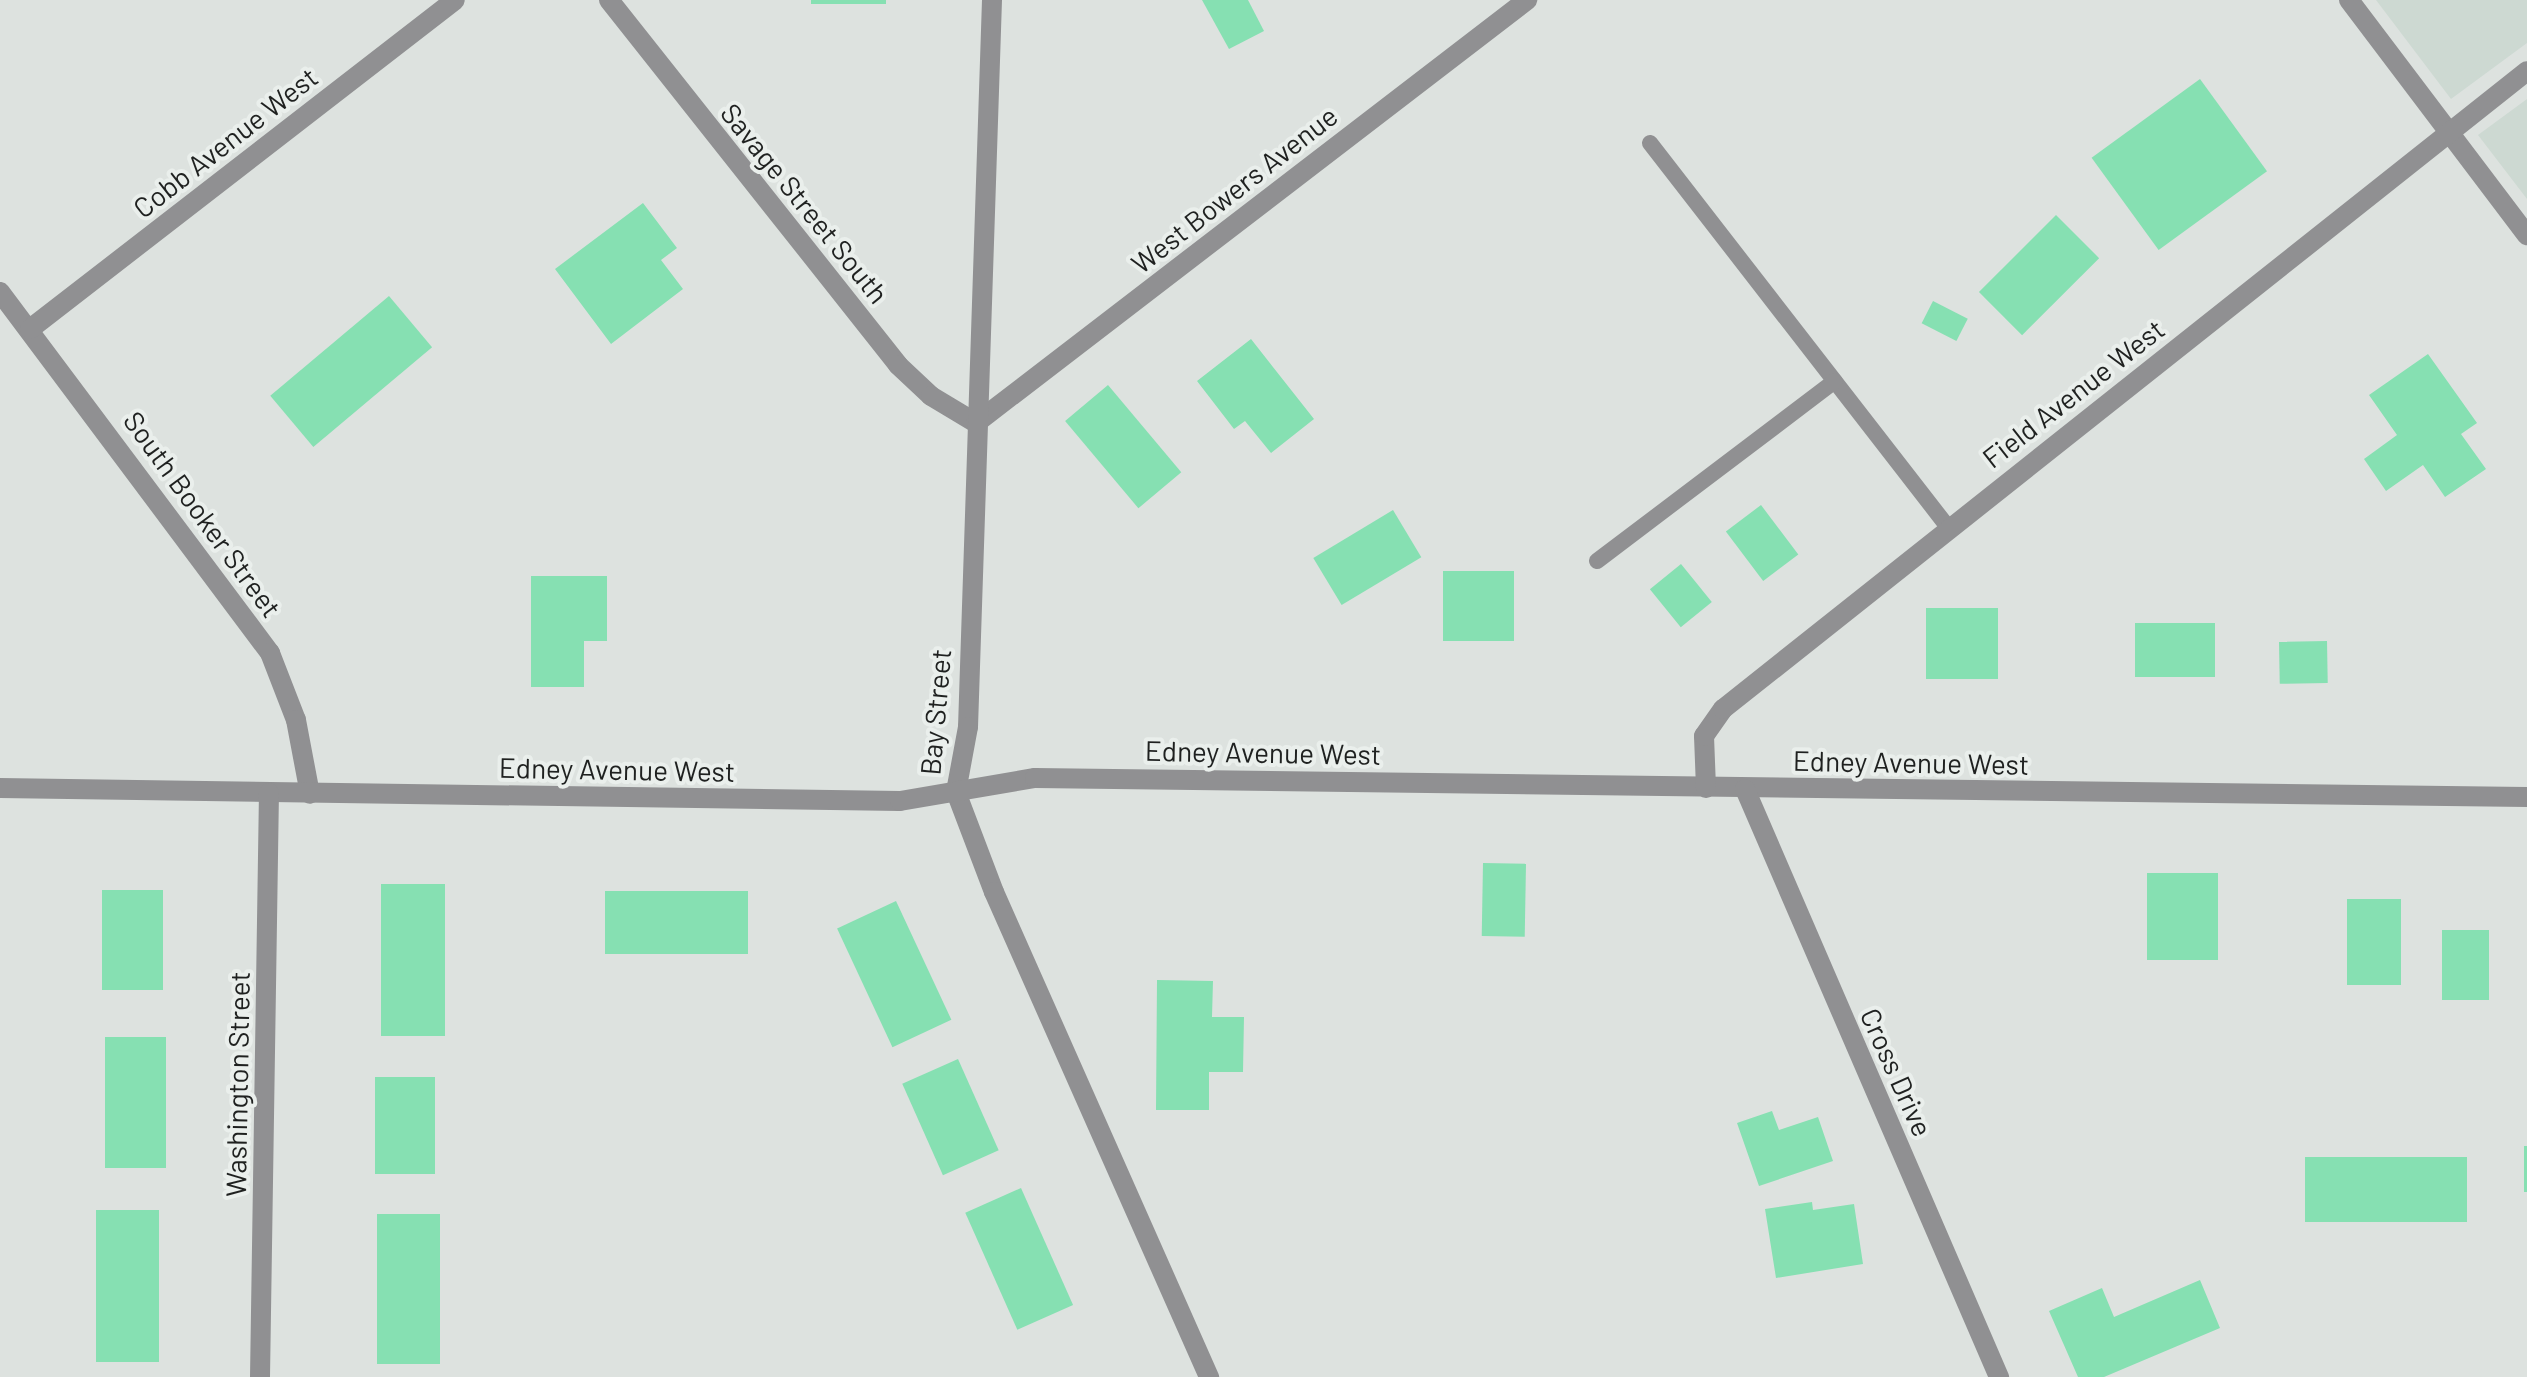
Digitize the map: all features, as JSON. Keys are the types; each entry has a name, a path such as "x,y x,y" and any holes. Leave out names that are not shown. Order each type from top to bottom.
{"street":[{"name":"Cobb Avenue West","path":"30,329 455,0"},
{"name":"Savage Street South","path":"609,0 898,365 931,396 976,423"},
{"name":"Bay Street","path":"992,0 968,727 956,792 994,892 1209,1377"},
{"name":"West Bowers Avenue","path":"976,423 1527,0"},
{"path":"2349,0 2527,235"},
{"name":"Field Avenue West","path":"1706,788 1704,736 1723,709 2447,129 2527,71"},
{"name":"South Booker Street","path":"0,292 270,653 296,720 310,794"},
{"name":"Edney Avenue West","path":"0,788 900,801 1035,778 2527,797"},
{"name":"Cross Drive","path":"1745,789 1999,1377"},
{"name":"Washington Street","path":"260,1377 269,793"}],"lane":[{"path":"1650,143 1948,527"},
{"path":"1597,561 1835,381"}],"shaded area":[{"path":"2376,0 2527,0 2527,43 2451,99"},
{"path":"2527,99 2527,199 2478,135"}],"building":[{"path":"811,0 886,0 886,4 811,4"},
{"path":"1202,0 1248,0 1264,31 1229,49"},
{"path":"2200,79 2267,171 2159,250 2092,158"},
{"path":"643,203 677,248 661,260 683,289 611,344 555,269"},
{"path":"2056,215 2099,258 2022,335 1979,292"},
{"path":"389,296 432,347 313,447 270,396"},
{"path":"1933,301 1968,319 1956,341 1922,323"},
{"path":"1251,339 1314,419 1271,453 1245,421 1234,429 1197,381"},
{"path":"2428,354 2477,423 2461,434 2486,469 2445,497 2423,465 2386,491 2364,459 2397,435 2369,395"},
{"path":"1108,385 1181,472 1138,508 1065,421"},
{"path":"1761,505 1798,555 1763,581 1726,531"},
{"path":"1393,510 1421,557 1342,605 1313,558"},
{"path":"1681,564 1712,602 1681,627 1650,589"},
{"path":"1443,571 1514,571 1514,641 1443,641"},
{"path":"531,576 607,576 607,641 584,641 584,687 531,687"},
{"path":"1926,608 1998,608 1998,679 1926,679"},
{"path":"2135,623 2215,623 2215,677 2135,677"},
{"path":"2327,641 2328,683 2280,684 2279,642"},
{"path":"1483,863 1526,864 1525,937 1482,936"},
{"path":"2147,873 2218,873 2218,960 2147,960"},
{"path":"381,884 445,884 445,1036 381,1036"},
{"path":"102,890 163,890 163,990 102,990"},
{"path":"605,891 748,891 748,954 605,954"},
{"path":"2347,899 2401,899 2401,985 2347,985"},
{"path":"896,901 951,1020 892,1047 837,928"},
{"path":"2442,930 2489,930 2489,1000 2442,1000"},
{"path":"1157,980 1213,981 1212,1017 1244,1017 1243,1072 1209,1072 1209,1110 1156,1110"},
{"path":"105,1037 166,1037 166,1168 105,1168"},
{"path":"958,1059 999,1150 943,1175 902,1084"},
{"path":"375,1077 435,1077 435,1174 375,1174"},
{"path":"1772,1111 1779,1130 1818,1117 1833,1161 1759,1186 1737,1123"},
{"path":"2524,1146 2527,1146 2527,1192 2524,1192"},
{"path":"2305,1157 2467,1157 2467,1222 2305,1222"},
{"path":"1021,1188 1073,1305 1017,1330 965,1213"},
{"path":"1812,1202 1813,1210 1854,1204 1863,1264 1776,1278 1765,1209"},
{"path":"96,1210 159,1210 159,1362 96,1362"},
{"path":"377,1214 440,1214 440,1364 377,1364"},
{"path":"2200,1280 2220,1328 2104,1377 2078,1377 2049,1311 2102,1288 2114,1317"}]}
